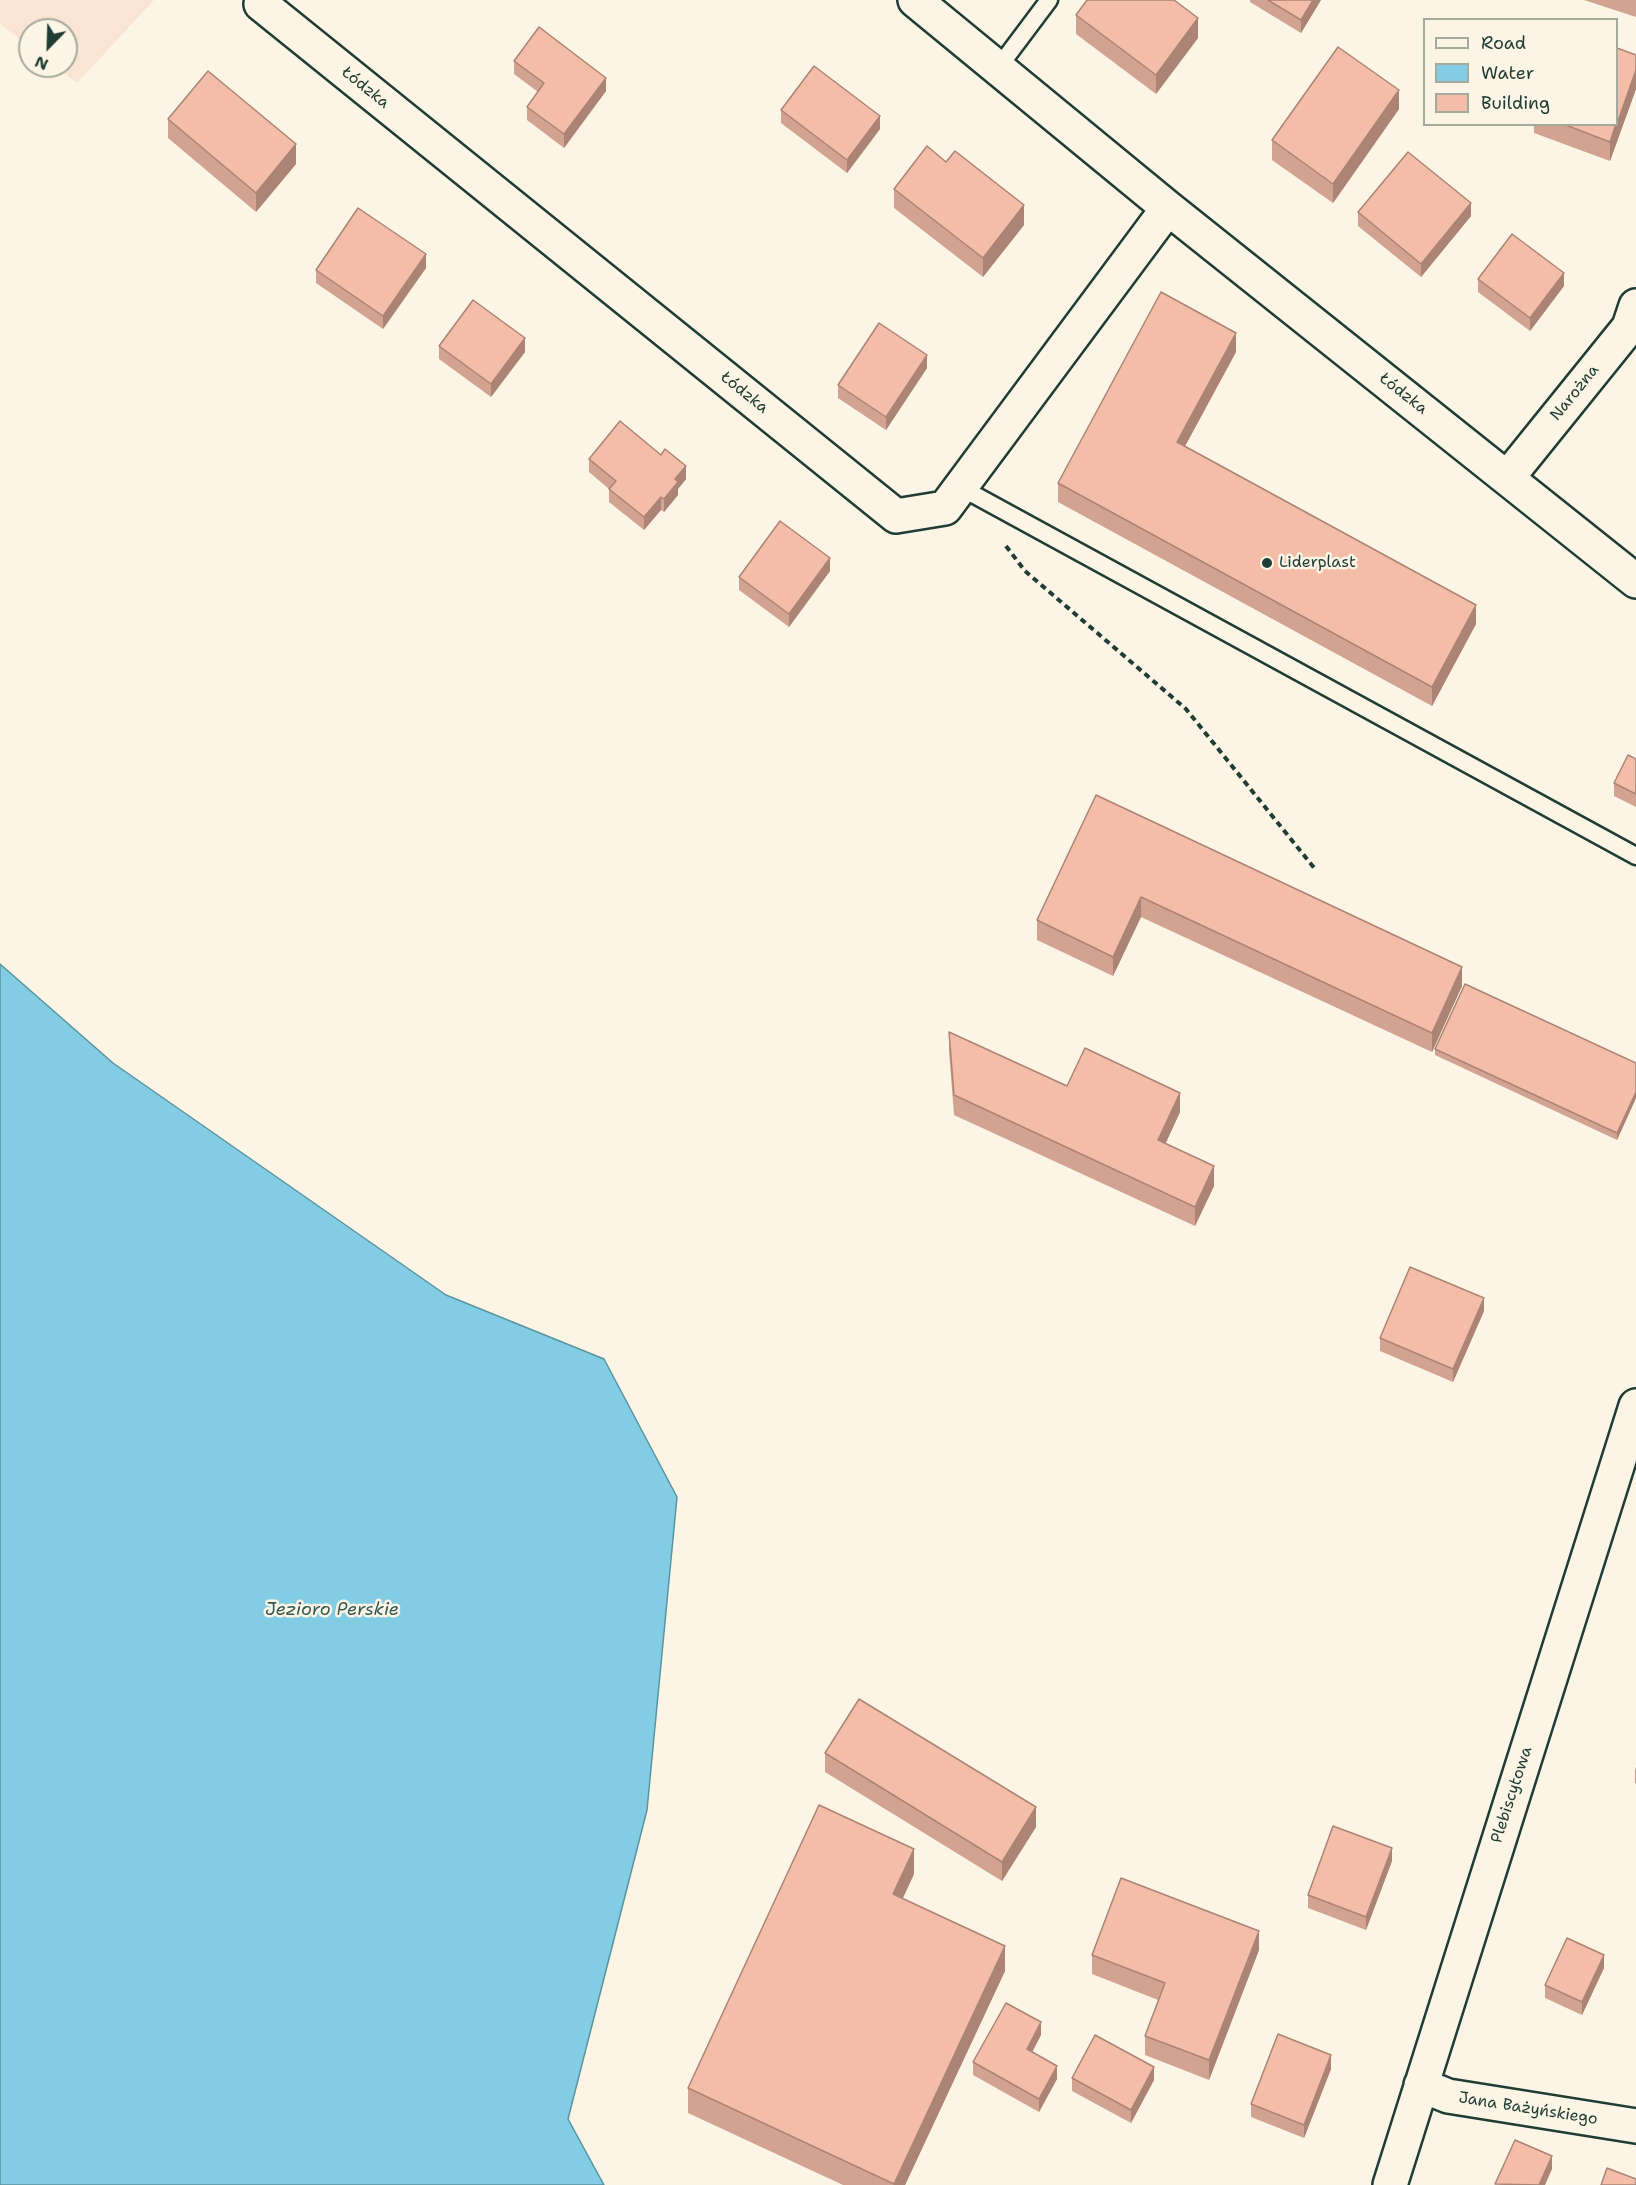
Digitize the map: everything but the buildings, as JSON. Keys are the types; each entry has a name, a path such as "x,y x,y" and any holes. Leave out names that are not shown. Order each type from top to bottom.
{"street":[{"name":"Łódzka","path":"915,0 1168,208 1636,581"},
{"name":"Łódzka","path":"261,4 896,516 945,508 1168,208"},
{"name":"Narożna","path":"1508,477 1629,327 1636,306"},
{"name":"Plebiscytowa","path":"1390,2185 1636,1406"},
{"name":"Jana Bażyńskiego","path":"1421,2085 1448,2096 1636,2126"}],"lane":[{"path":"998,68 1049,0"},
{"path":"960,488 1636,856"}],"path":[{"path":"1004,543 1025,571 1186,709 1314,869"}],"shaded area":[{"path":"0,0 154,0 77,83 71,78 78,78 78,18 18,18 18,38 0,24"}],"water":[{"name":"Jezioro Perskie","path":"0,964 113,1063 446,1295 604,1359 677,1497 647,1810 568,2119 604,2185 0,2185"}],"place":[{"name":"Liderplast","path":"1267,563"}]}
